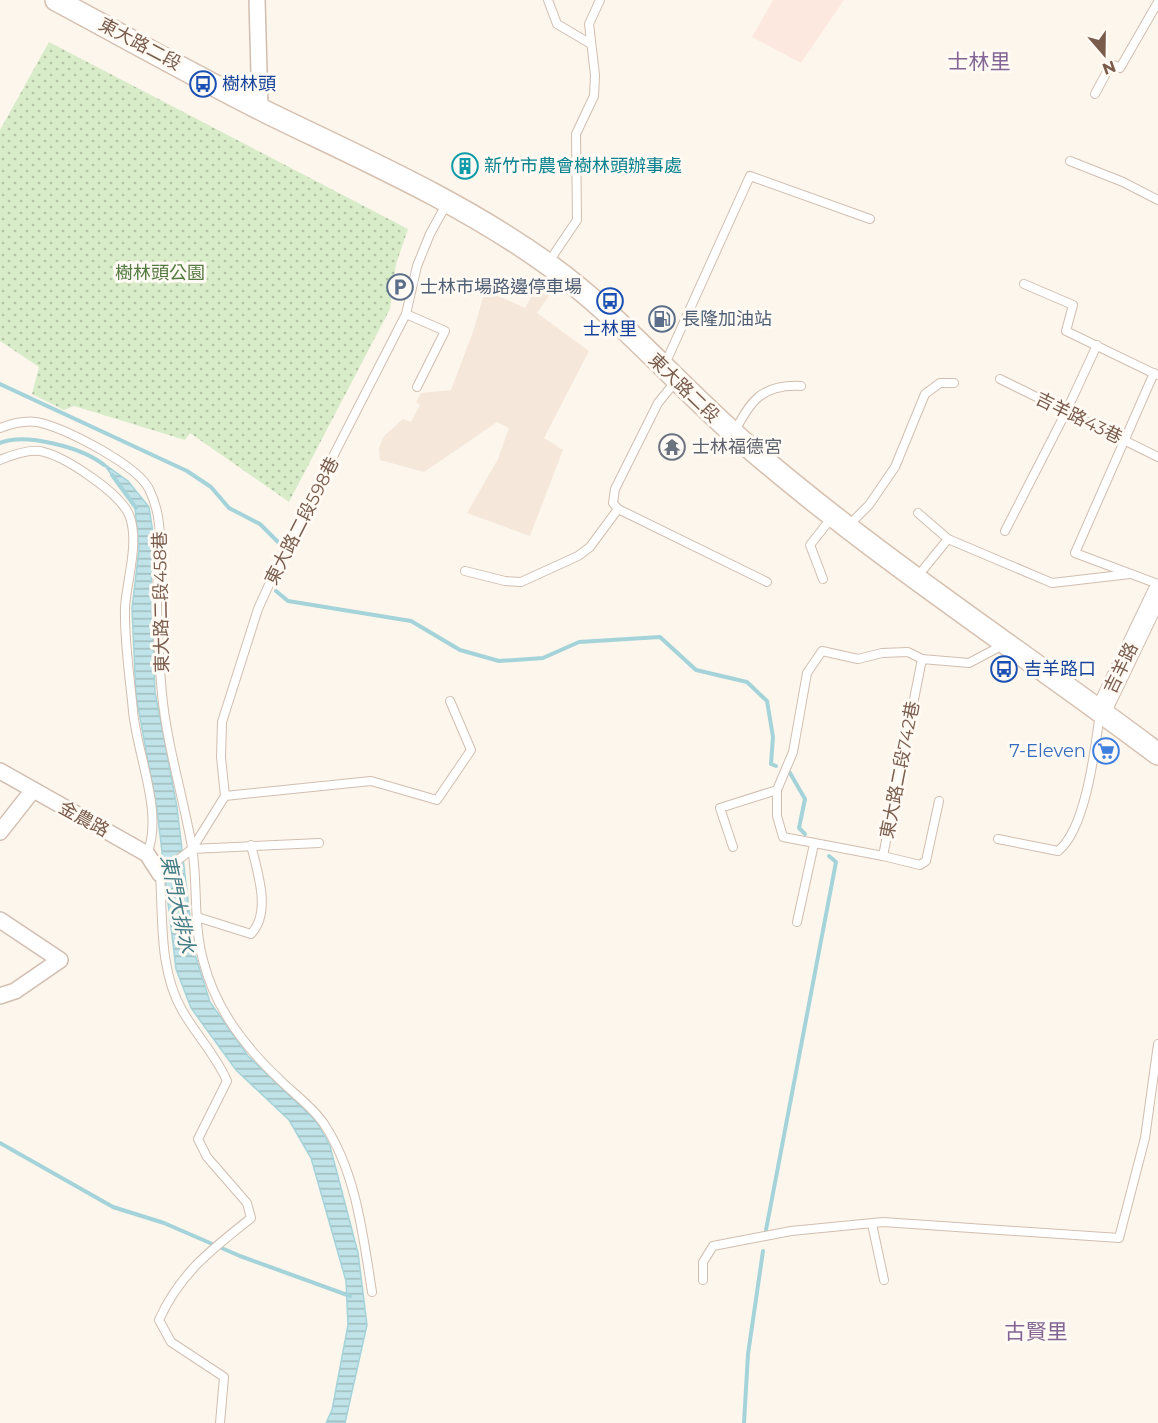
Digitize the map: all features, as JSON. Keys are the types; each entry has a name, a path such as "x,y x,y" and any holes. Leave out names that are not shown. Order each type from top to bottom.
{"main road":[{"name":"東大路二段","path":"56,0 260,109 448,201 548,264 600,305 669,374 734,434 841,520 916,578 1158,754"}],"street":[{"path":"257,0 260,109"},
{"name":"吉羊路","path":"1101,711 1157,594"},
{"name":"金農路","path":"0,771 147,854 160,874"},
{"path":"0,832 33,790"},
{"path":"0,920 60,960 15,991 0,996"}],"lane":[{"path":"548,0 557,24 591,44"},
{"path":"548,264 577,220 576,134 594,96 589,24 600,0"},
{"path":"1095,94 1112,64 1120,68 1158,2"},
{"path":"1070,161 1123,182 1158,200"},
{"path":"767,582 618,509 613,503 615,489 658,403 669,374 673,340 711,265 750,176 870,219"},
{"name":"東大路二段598巷","path":"225,796 221,757 222,722 258,609 282,556 406,314 417,266 430,234 448,201"},
{"path":"1024,284 1073,305 1066,331 1156,374 1075,553 1132,574 1157,594"},
{"path":"406,314 446,331 417,387"},
{"path":"1005,531 1066,412 1097,345"},
{"name":"吉羊路43巷","path":"1000,379 1158,457"},
{"path":"823,579 810,545 841,520 869,505 895,467 925,394 940,383 954,383"},
{"path":"734,434 752,400 759,395 780,388 801,386"},
{"name":"東大路二段458巷","path":"0,428 14,423 43,423 95,446 116,459 147,486 159,512 162,542 157,594 162,696 192,849 202,958 215,999 251,1053 322,1121 337,1147 349,1178 363,1234 372,1292"},
{"path":"0,460 23,453 44,451 114,493 129,516 133,538 125,608 133,714 154,820 153,838 147,854"},
{"path":"465,571 506,581 521,582 578,556 590,547 618,509"},
{"path":"918,513 948,539 1052,583 1132,574"},
{"path":"916,578 948,539"},
{"path":"733,847 720,808 777,790 793,752 807,673 822,651 858,659 882,652 908,652 922,659 969,663 1006,644"},
{"name":"東大路二段742巷","path":"777,790 777,816 783,837 884,856 922,659"},
{"path":"220,1423 224,1377 171,1342 159,1320 171,1294 209,1252 251,1218 250,1209 207,1157 198,1139 227,1081 182,1009 171,982 164,951 160,874 192,849 225,796 370,781 437,800 471,750 450,701"},
{"path":"998,839 1058,851 1068,843 1092,772 1101,711"},
{"path":"884,856 920,865 926,861 939,801"},
{"path":"192,849 319,843"},
{"path":"797,922 814,844"},
{"path":"197,917 251,934 259,926 262,911 259,876 251,845"},
{"path":"703,1281 703,1262 713,1246 791,1231 883,1222 1119,1238 1145,1138 1158,1044"},
{"path":"872,1224 884,1280"}],"shaded area":[{"path":"773,0 844,0 801,63 752,37"},
{"path":"542,278 554,288 537,313 589,351 544,438 563,450 530,536 467,513 498,459 509,428 497,422 424,472 380,460 379,448 384,436 403,419 411,422 420,405 416,402 421,393 451,390 474,329 485,290 525,308"}],"green space":[{"name":"樹林頭公園","path":"49,42 408,229 396,264 390,309 289,502 190,433 185,440 74,406 64,410 32,394 39,367 0,341 0,130"}],"water":[{"path":"103,463 128,481 149,507 153,533 151,591 155,692 177,807 194,951 210,1002 248,1056 316,1121 330,1146 358,1253 367,1325 345,1423 326,1423 332,1410 348,1325 346,1281 311,1158 289,1120 236,1070 191,1008 176,969 157,810 136,696 132,608 139,549 135,507"}],"waterway":[{"path":"0,384 187,471 211,487 229,508 260,524 280,544"},
{"name":"東門大排水","path":"0,443 24,439 54,443 82,453 104,465"},
{"name":"東門大排水","path":"112,475 136,508"},
{"path":"276,591 288,601 411,621 460,650 499,661 543,658 579,642 660,637 696,670 747,682 767,701 773,737 771,764 776,766"},
{"path":"790,773 805,799 799,828 805,834"},
{"path":"766,1230 836,862 829,856"},
{"path":"0,1143 113,1207 164,1223 240,1256 350,1296"},
{"path":"744,1423 748,1354 763,1251"}],"place":[{"name":"樹林頭","path":"203,84"},
{"name":"新竹市農會樹林頭辦事處","path":"465,166"},
{"name":"士林市場路邊停車場","path":"400,287"},
{"name":"士林里","path":"610,301"},
{"name":"長隆加油站","path":"662,319"},
{"name":"士林福德宮","path":"672,447"},
{"name":"吉羊路口","path":"1004,669"},
{"name":"7-Eleven","path":"1106,751"}],"district":[{"name":"士林里","path":"979,62"},
{"name":"古賢里","path":"1036,1332"}]}
